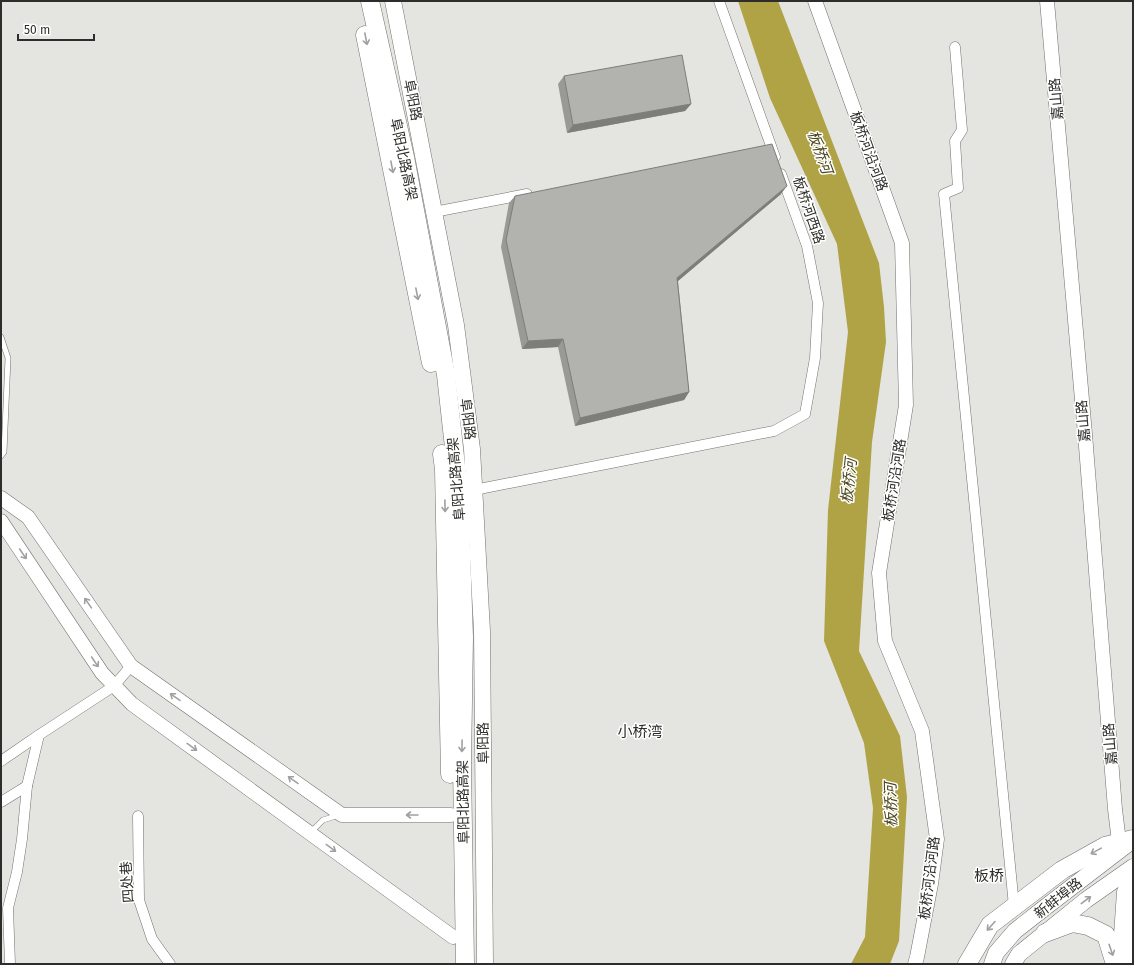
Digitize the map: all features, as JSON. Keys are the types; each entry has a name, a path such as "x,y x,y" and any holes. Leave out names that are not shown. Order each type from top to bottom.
{"highway":[{"path":"358,1 434,379 444,469 454,964"},
{"name":"阜阳北路高架","path":"370,1 405,157 444,368 459,493 464,637 462,764 465,964"},
{"name":"阜阳北路高架","path":"382,1 456,371 467,466 472,552 474,633 475,964"},
{"path":"967,964 990,925 1014,906 1062,870 1105,846 1128,840"},
{"path":"1126,964 1123,935 1126,892 1133,879"},
{"path":"1045,933 1072,923 1088,926 1106,935 1115,964"}],"main road":[{"name":"阜阳路","path":"393,1 456,325 472,449 482,631 485,964"},
{"name":"新蚌埠路","path":"992,964 996,953 1016,931 1128,840"},
{"name":"新蚌埠路","path":"1013,964 1019,954 1086,900 1133,867"}],"street":[{"name":"板桥河西路","path":"474,490 774,431 805,414 815,358 818,303 807,246 767,145 719,1"},
{"name":"板桥河沿河路","path":"815,1 902,243 906,404 879,573 885,641 922,731 937,839 931,884 915,964"},
{"name":"嘉山路","path":"1047,1 1085,434 1113,787 1128,840"},
{"path":"955,47 962,130 955,142 958,188 944,194 1014,906"},
{"path":"434,212 534,192"},
{"path":"1,498 28,517 131,666 342,815 451,815"},
{"path":"1,521 102,673 132,704 453,937"},
{"path":"1,761 114,686 131,666"},
{"path":"10,964 8,908 17,872 27,786 39,735"},
{"path":"1,802 27,786"},
{"name":"四处巷","path":"138,816 139,900 152,939 170,964"}],"lane":[{"path":"1,337 8,358 4,452 1,456"},
{"path":"311,833 323,820 342,815"}],"water":[{"name":"板桥河","path":"738,1 778,1 879,263 886,342 872,442 859,651 900,736 907,797 899,941 890,964 851,964 865,937 873,808 864,743 824,641 828,510 848,332 837,244 770,98"}],"building":[{"path":"682,55 691,104 573,125 564,76"},
{"path":"772,144 787,186 677,278 689,392 580,418 563,339 528,341 506,240 515,196"}],"district":[{"name":"小桥湾","path":"640,732"},
{"name":"板桥","path":"989,876"}]}
